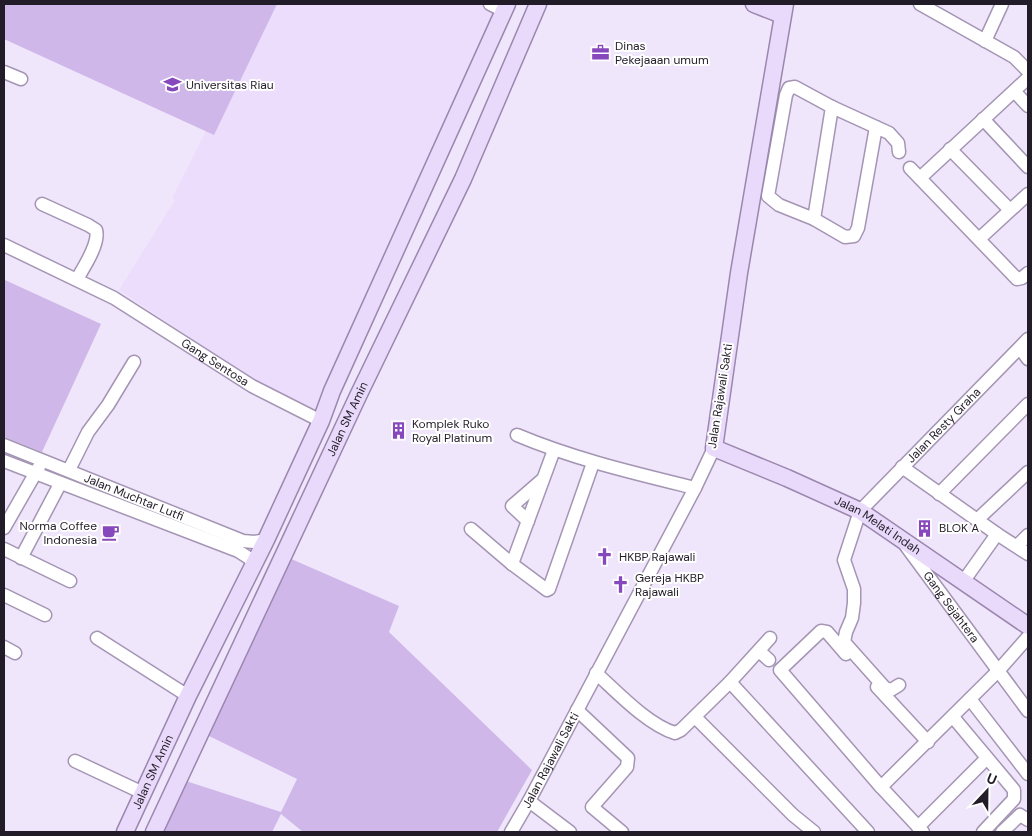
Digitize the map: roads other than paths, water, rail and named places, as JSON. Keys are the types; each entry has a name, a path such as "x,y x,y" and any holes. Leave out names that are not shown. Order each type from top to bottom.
{"main road":[{"name":"Jalan SM Amin","path":"154,832 222,683 463,179 538,4"},
{"path":"754,4 784,9"},
{"name":"Jalan SM Amin","path":"124,832 188,696 266,540 321,421 332,391 501,6"},
{"name":"Jalan Rajawali Sakti","path":"714,448 739,273 768,149 784,9"},
{"name":"Jalan Melati Indah","path":"714,448 860,511 904,543 1028,626"},
{"path":"200,674 222,683"}],"street":[{"path":"922,4 1014,57 1028,71"},
{"path":"985,41 1002,4"},
{"path":"4,72 21,80"},
{"path":"920,178 1028,78"},
{"path":"876,127 854,236 846,237 814,219 779,205 768,196 768,149 789,88 795,87 832,107 876,127 894,138 898,143 899,152"},
{"path":"1015,92 1028,106"},
{"path":"814,219 832,107"},
{"path":"983,119 1028,167"},
{"path":"950,149 1010,210"},
{"path":"910,168 1018,279 1028,272"},
{"path":"979,239 1028,194"},
{"path":"42,204 96,230 98,236 96,243 77,279"},
{"name":"Gang Sentosa","path":"4,246 114,298 252,386 321,421"},
{"path":"1024,344 1028,359"},
{"name":"Jalan Resty Graha","path":"860,511 1024,344"},
{"path":"69,470 88,432 108,405 134,362"},
{"path":"939,494 1028,404"},
{"path":"517,436 593,462 694,488"},
{"name":"Jalan Muchtar Lutfi","path":"4,445 243,541 266,540"},
{"name":"Jalan Rajawali Sakti","path":"511,832 714,448"},
{"path":"512,564 554,450"},
{"path":"4,528 43,460"},
{"name":"Jalan Muchtar Lutfi","path":"4,461 238,551 249,558 254,565"},
{"path":"471,529 512,564 547,590 550,588 593,462"},
{"path":"902,467 1028,554"},
{"path":"978,519 1028,472"},
{"path":"528,521 512,506 544,478"},
{"path":"22,558 60,484"},
{"path":"860,511 844,560 854,589 854,603 852,618 844,642 885,688 892,690 899,685"},
{"path":"962,582 997,534"},
{"path":"1017,546 1028,535"},
{"name":"Gang Sejahtera","path":"904,543 1028,710"},
{"path":"4,549 70,581"},
{"path":"4,595 45,615"},
{"path":"928,742 825,631 820,632 780,670 921,830 987,758"},
{"path":"882,787 998,671 1028,637"},
{"path":"97,638 188,696"},
{"path":"596,673 653,723 664,730 674,733 681,730 695,717 770,638"},
{"path":"759,651 769,660"},
{"path":"730,682 868,832"},
{"path":"970,699 1028,774"},
{"path":"577,710 628,758 627,767 592,807 622,832"},
{"path":"953,716 1014,790 1014,799 984,832"},
{"path":"695,717 793,815 814,832"},
{"path":"75,761 143,793"},
{"path":"529,801 570,832"},
{"path":"1002,832 1020,814 1028,820"}],"place":[{"name":"Dinas Pekejaaan umum","path":"601,53"},
{"name":"Universitas Riau","path":"172,85"},
{"name":"Komplek Ruko Royal Platinum","path":"398,431"},
{"name":"BLOK A","path":"925,528"},
{"name":"Norma Coffee Indonesia","path":"111,533"},
{"name":"HKBP Rajawali","path":"605,557"},
{"name":"Gereja HKBP Rajawali","path":"621,585"}]}
